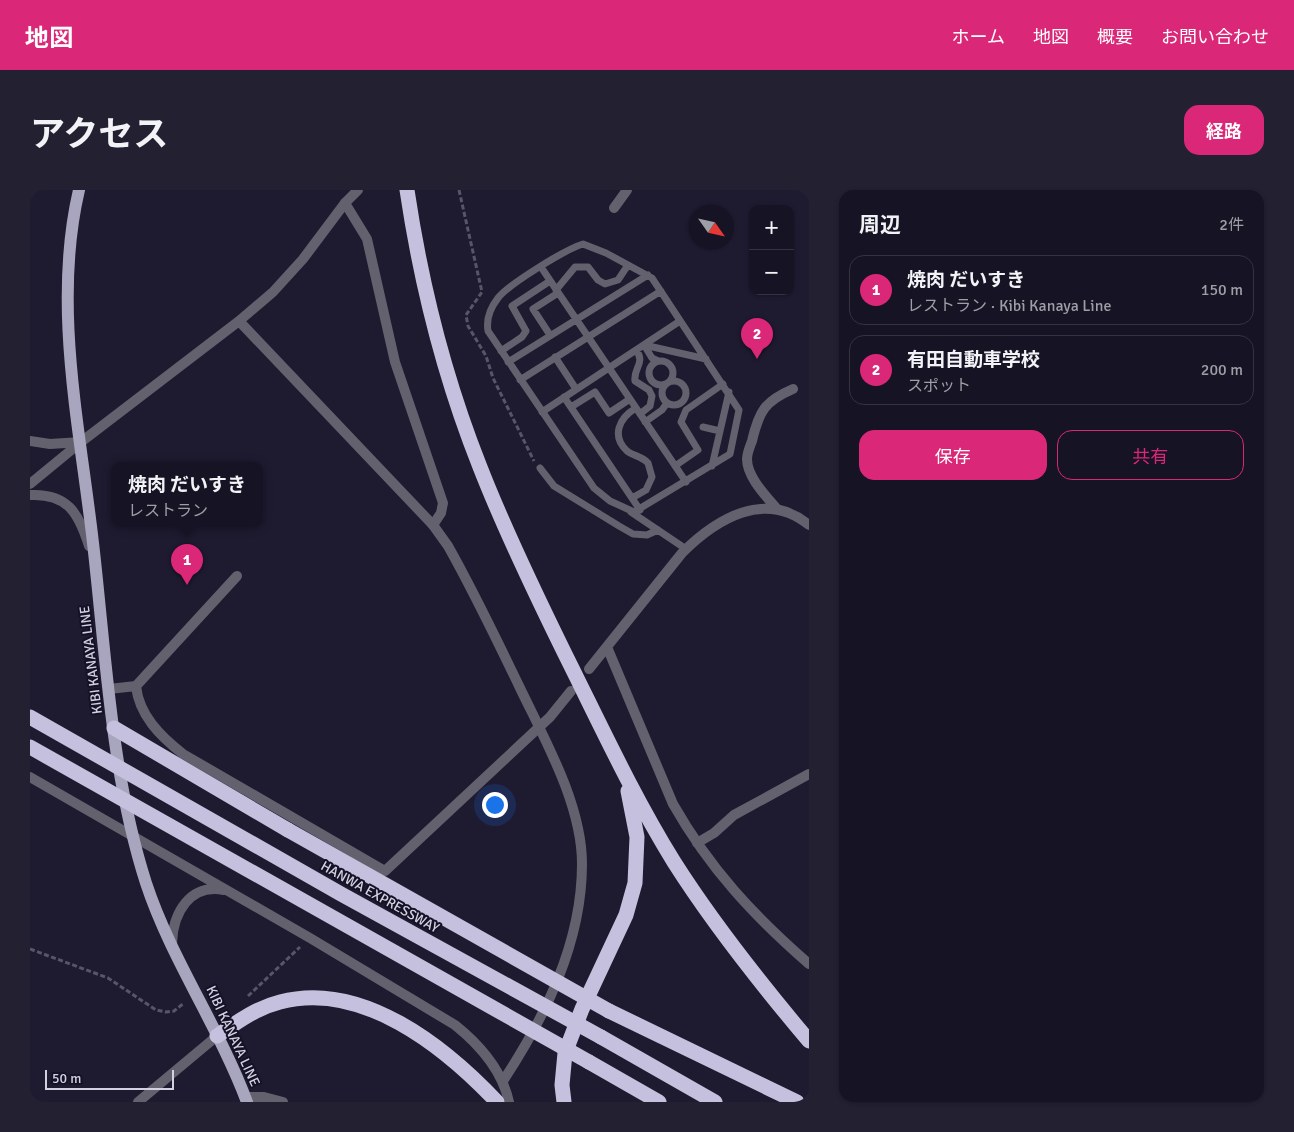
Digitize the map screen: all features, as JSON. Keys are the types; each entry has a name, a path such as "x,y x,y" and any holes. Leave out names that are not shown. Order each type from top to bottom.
{"highway":[{"path":"407,190 428,299 461,414 479,465 527,577 620,763 674,862 754,973 809,1041"},
{"name":"HANWA EXPRESSWAY","path":"30,717 340,894 716,1102"},
{"path":"114,728 288,830 609,1011 797,1102"},
{"path":"30,747 659,1102"},
{"path":"564,1102 562,1085 565,1053 582,1009 626,915 635,883 637,863 636,821 620,763"},
{"path":"217,1036 243,1017 261,1008 301,998 326,999 353,1004 378,1013 439,1049 470,1074 497,1102"}],"main road":[{"name":"KIBI KANAYA LINE","path":"79,190 71,233 68,290 74,379 122,790 132,835 147,886 246,1099"}],"street":[{"path":"30,484 81,442 240,321 288,277 345,203 358,190"},
{"path":"614,208 627,190"},
{"path":"345,203 367,238 395,362 443,503 441,513 433,525"},
{"path":"240,321 433,525 448,546 462,570 539,728 575,815 581,843 582,883 574,925 554,991 529,1041 503,1081"},
{"path":"777,509 762,492 747,460 757,421 764,406 777,396 793,389"},
{"path":"30,441 50,444 81,442"},
{"path":"30,495 55,497 76,512 95,563"},
{"path":"589,669 686,549 712,527 734,516 756,510 786,510 808,522"},
{"path":"109,689 136,686 237,576"},
{"path":"607,647 673,804 697,843 713,868 737,895 809,964"},
{"path":"136,686 137,698 143,713 163,736 183,754 385,871 539,728 571,691"},
{"path":"697,843 714,833 734,815 809,774"},
{"path":"30,777 230,891 455,1025 483,1051 503,1081 510,1102"},
{"path":"172,942 173,927 181,908 188,900 205,889 216,888 230,891"},
{"path":"138,1102 217,1036"},
{"path":"246,1099 264,1097 283,1102"}],"lane":[{"path":"630,512 640,510 730,454 740,410 648,275 583,244 567,249 502,294 490,313 488,331 598,492 686,549"},
{"path":"550,335 533,309 557,291 575,267 588,267 598,280 605,284 618,280 628,265"},
{"path":"541,267 686,482"},
{"path":"508,362 648,275"},
{"path":"501,351 522,337 526,330 512,306 550,281"},
{"path":"520,380 661,292"},
{"path":"542,412 680,321"},
{"path":"644,344 706,359"},
{"path":"644,344 652,358 666,362 672,368 672,376 668,383 662,392 667,402 674,405 682,402 686,391 679,382 668,383 657,384 650,376 651,366 658,361"},
{"path":"632,498 646,490 652,477 648,463 629,452 618,437 618,428 622,421 650,406 652,396 649,390 635,381 636,371 641,362 636,350"},
{"path":"555,357 576,389"},
{"path":"675,466 698,450 698,446 681,422 684,413 723,384"},
{"path":"571,407 595,392 609,413 630,399"},
{"path":"712,466 729,392"},
{"path":"564,397 640,510"},
{"path":"645,422 664,409 667,402"},
{"path":"703,427 720,431"},
{"path":"540,468 554,486 633,534 647,535 658,530"}],"path":[{"path":"245,998 261,986 310,938"},
{"path":"30,949 108,978 156,1010 174,1011 197,994"}],"place":[{"name":"有田自動車学校","path":"757,359"},
{"name":"焼肉 だいすき","path":"187,585"}]}
